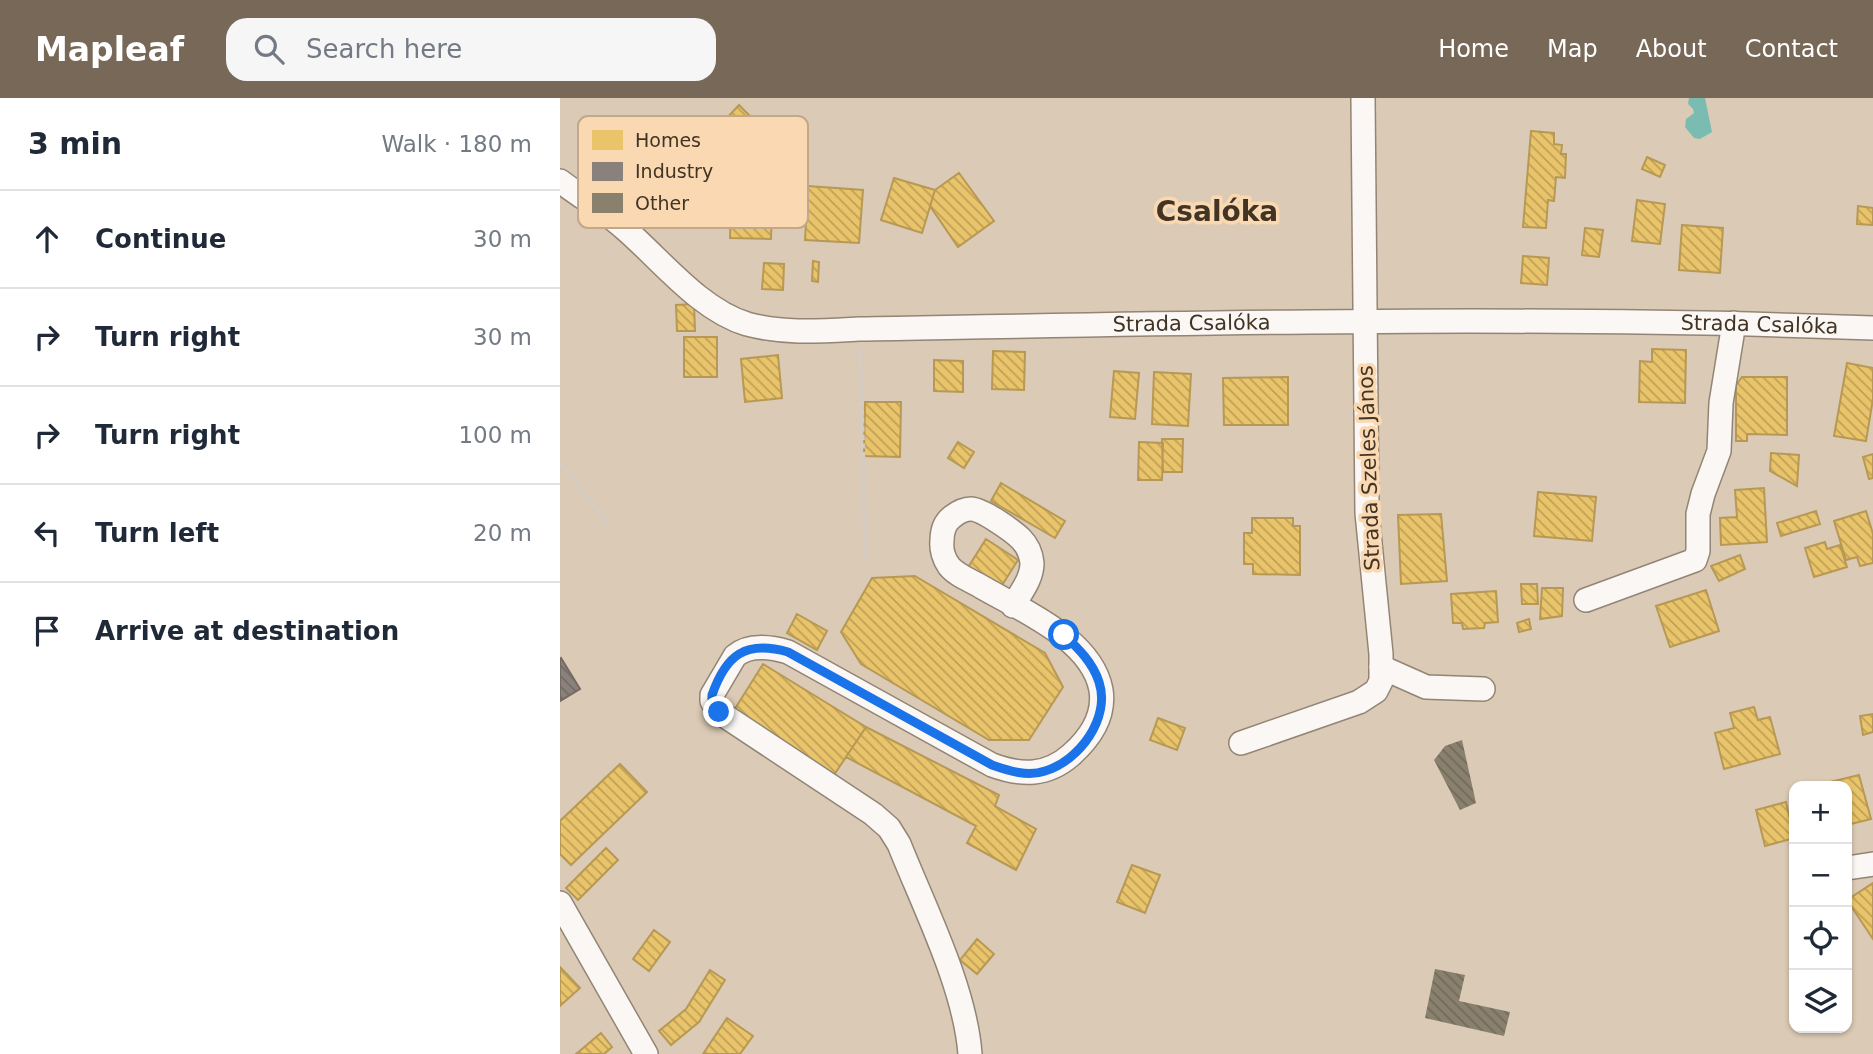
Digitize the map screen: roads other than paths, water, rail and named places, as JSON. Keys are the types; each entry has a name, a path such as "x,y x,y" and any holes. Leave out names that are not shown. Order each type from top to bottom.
{"street":[{"name":"Strada Szeles János","path":"1241,743 1359,702 1376,691 1381,681 1367,513 1363,98"},
{"name":"Strada Csalóka","path":"560,181 578,194"},
{"name":"Strada Csalóka","path":"623,228 708,304 733,319 797,332 859,328 1364,320 1734,323 1873,328"},
{"path":"1586,600 1695,560 1698,551 1698,514 1719,451 1721,403 1734,323"},
{"path":"970,1054 969,1037 957,991 899,844 888,828 873,814 719,712 712,701 712,695 739,652 776,648 788,652 992,765 1021,773 1045,771 1069,757 1090,734 1102,709 1100,683 1094,669 1064,635 1013,606"},
{"path":"1381,667 1426,687 1483,689"},
{"path":"1852,867 1873,864"},
{"path":"560,903 646,1054"}],"water":[{"path":"1689,98 1705,98 1712,132 1700,139 1694,138 1685,127 1686,119 1694,113 1688,104"}],"district":[{"name":"Csalóka","path":"1217,211"}]}
